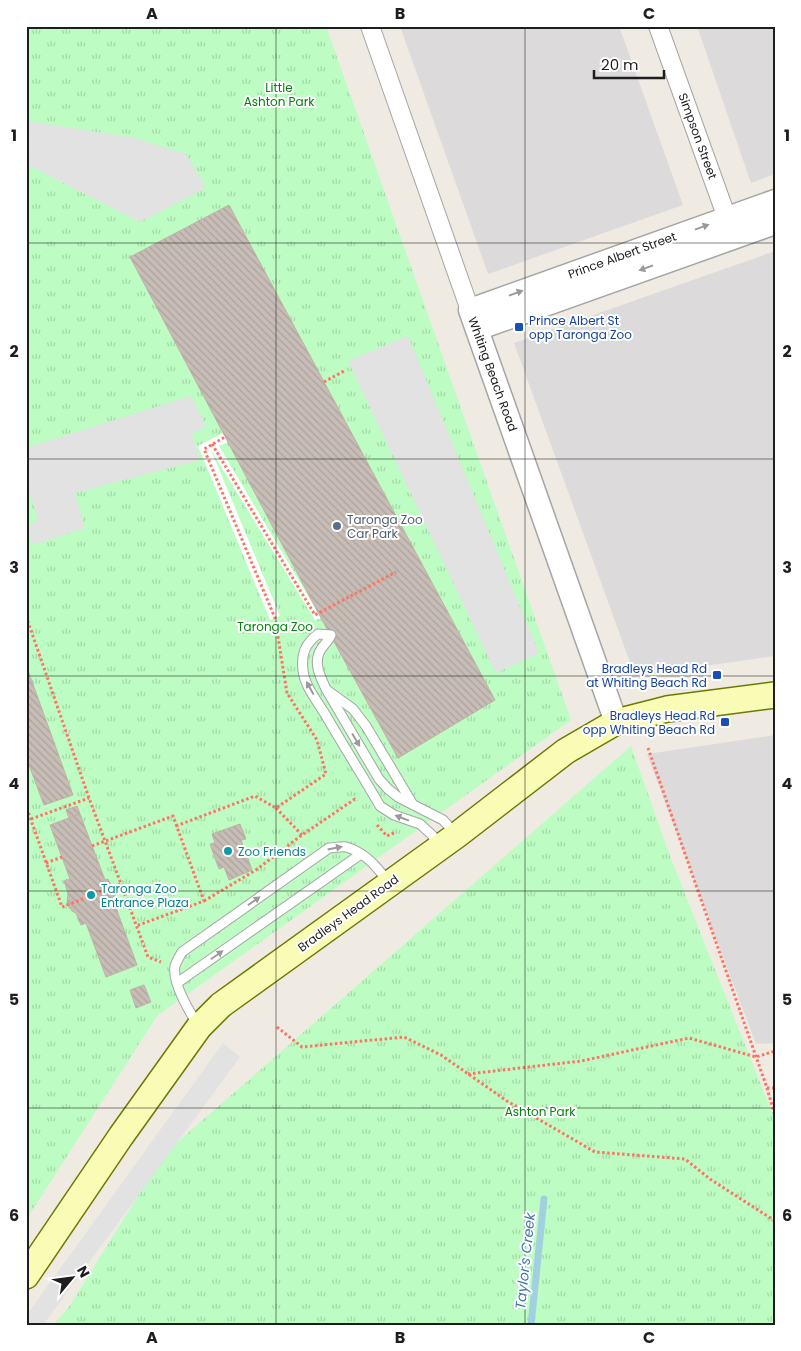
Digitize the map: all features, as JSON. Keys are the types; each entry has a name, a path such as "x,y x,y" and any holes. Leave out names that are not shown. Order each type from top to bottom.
{"main road":[{"name":"Bradleys Head Road","path":"26,1276 37,1253 121,1136 200,1028 221,1005 449,840 566,751 616,722 668,709 775,695"}],"street":[{"name":"Whiting Beach Road","path":"370,26 616,722"},
{"name":"Simpson Street","path":"658,26 727,218"},
{"name":"Prince Albert Street","path":"474,319 727,218 775,201"},
{"name":"Prince Albert Street","path":"474,319 775,222"}],"lane":[{"path":"318,634 331,635 329,641 319,653 319,674 379,779 398,797 443,820 449,840 432,835 420,824 394,815 380,806 313,694 303,672 304,648 318,634"},
{"path":"326,689 353,709 366,726 412,804"},
{"path":"200,1028 189,1010 177,983 175,966 182,952 330,848 345,847 361,854 377,867 389,883"},
{"path":"177,983 361,854"}],"path":[{"path":"324,382 344,371"},
{"path":"225,437 204,448 275,618 287,693 317,740 326,774 276,808"},
{"path":"212,444 315,615 396,572"},
{"path":"26,616 89,798 148,957 175,966"},
{"path":"648,748 767,1088 775,1116"},
{"path":"176,826 255,796 276,808 302,835"},
{"path":"31,819 89,798"},
{"path":"26,806 62,907 121,884"},
{"path":"92,846 173,816 204,901 136,926"},
{"path":"46,863 62,857"},
{"path":"277,1027 302,1047 404,1037 441,1055 507,1101 595,1152 685,1158 710,1179 775,1221"},
{"path":"467,1074 581,1061 689,1038 756,1057 775,1051"},
{"path":"767,1088 775,1088"}],"shaded area":[{"path":"400,26 619,26 683,205 488,274"},
{"path":"697,26 775,26 775,174 751,183"},
{"path":"26,121 131,137 186,154 206,188 140,222 26,164"},
{"path":"775,251 775,656 635,676 514,343"},
{"path":"408,336 539,653 496,673 348,361"},
{"path":"191,396 206,426 192,434 200,460 75,493 85,528 33,545 28,528 38,519 26,484 26,448"},
{"path":"775,735 775,1043 756,1044 647,754"},
{"path":"223,1043 240,1057 43,1325 26,1325 26,1316"}],"green space":[{"name":"Taronga Zoo","path":"26,26 326,26 571,720 157,1016 26,1220"},
{"name":"Ashton Park","path":"631,746 673,864 775,1120 775,1325 53,1325 69,1307 164,1154"}],"pier":[{"path":"223,433 228,442 219,446 321,618 315,620 211,450 280,616 270,620 198,446"}],"building":[{"name":"Taronga Zoo Car Park","path":"229,205 495,700 398,758 321,618 130,257"},
{"path":"26,665 73,795 44,805 26,757"},
{"path":"77,806 80,814 69,818 66,810"},
{"name":"Taronga Zoo Entrance Plaza","path":"80,814 105,880 108,879 112,887 115,896 112,897 137,965 106,977 86,923 81,925 76,913 72,911 67,903 68,893 64,881 70,879 50,825"},
{"name":"Zoo Friends","path":"240,824 246,839 241,840 252,870 229,880 224,867 219,869 210,844 215,843 212,834"},
{"path":"144,985 151,1002 136,1008 130,990"}],"waterway":[{"name":"Taylor's Creek","path":"531,1325 544,1199"}],"place":[{"name":"Prince Albert St opp Taronga Zoo","path":"519,327"},
{"name":"Taronga Zoo Car Park","path":"337,526"},
{"name":"Bradleys Head Rd at Whiting Beach Rd","path":"717,675"},
{"name":"Bradleys Head Rd opp Whiting Beach Rd","path":"725,722"},
{"name":"Zoo Friends","path":"228,851"},
{"name":"Taronga Zoo Entrance Plaza","path":"91,895"}],"park label":[{"name":"Little Ashton Park","path":"279,94"}]}
